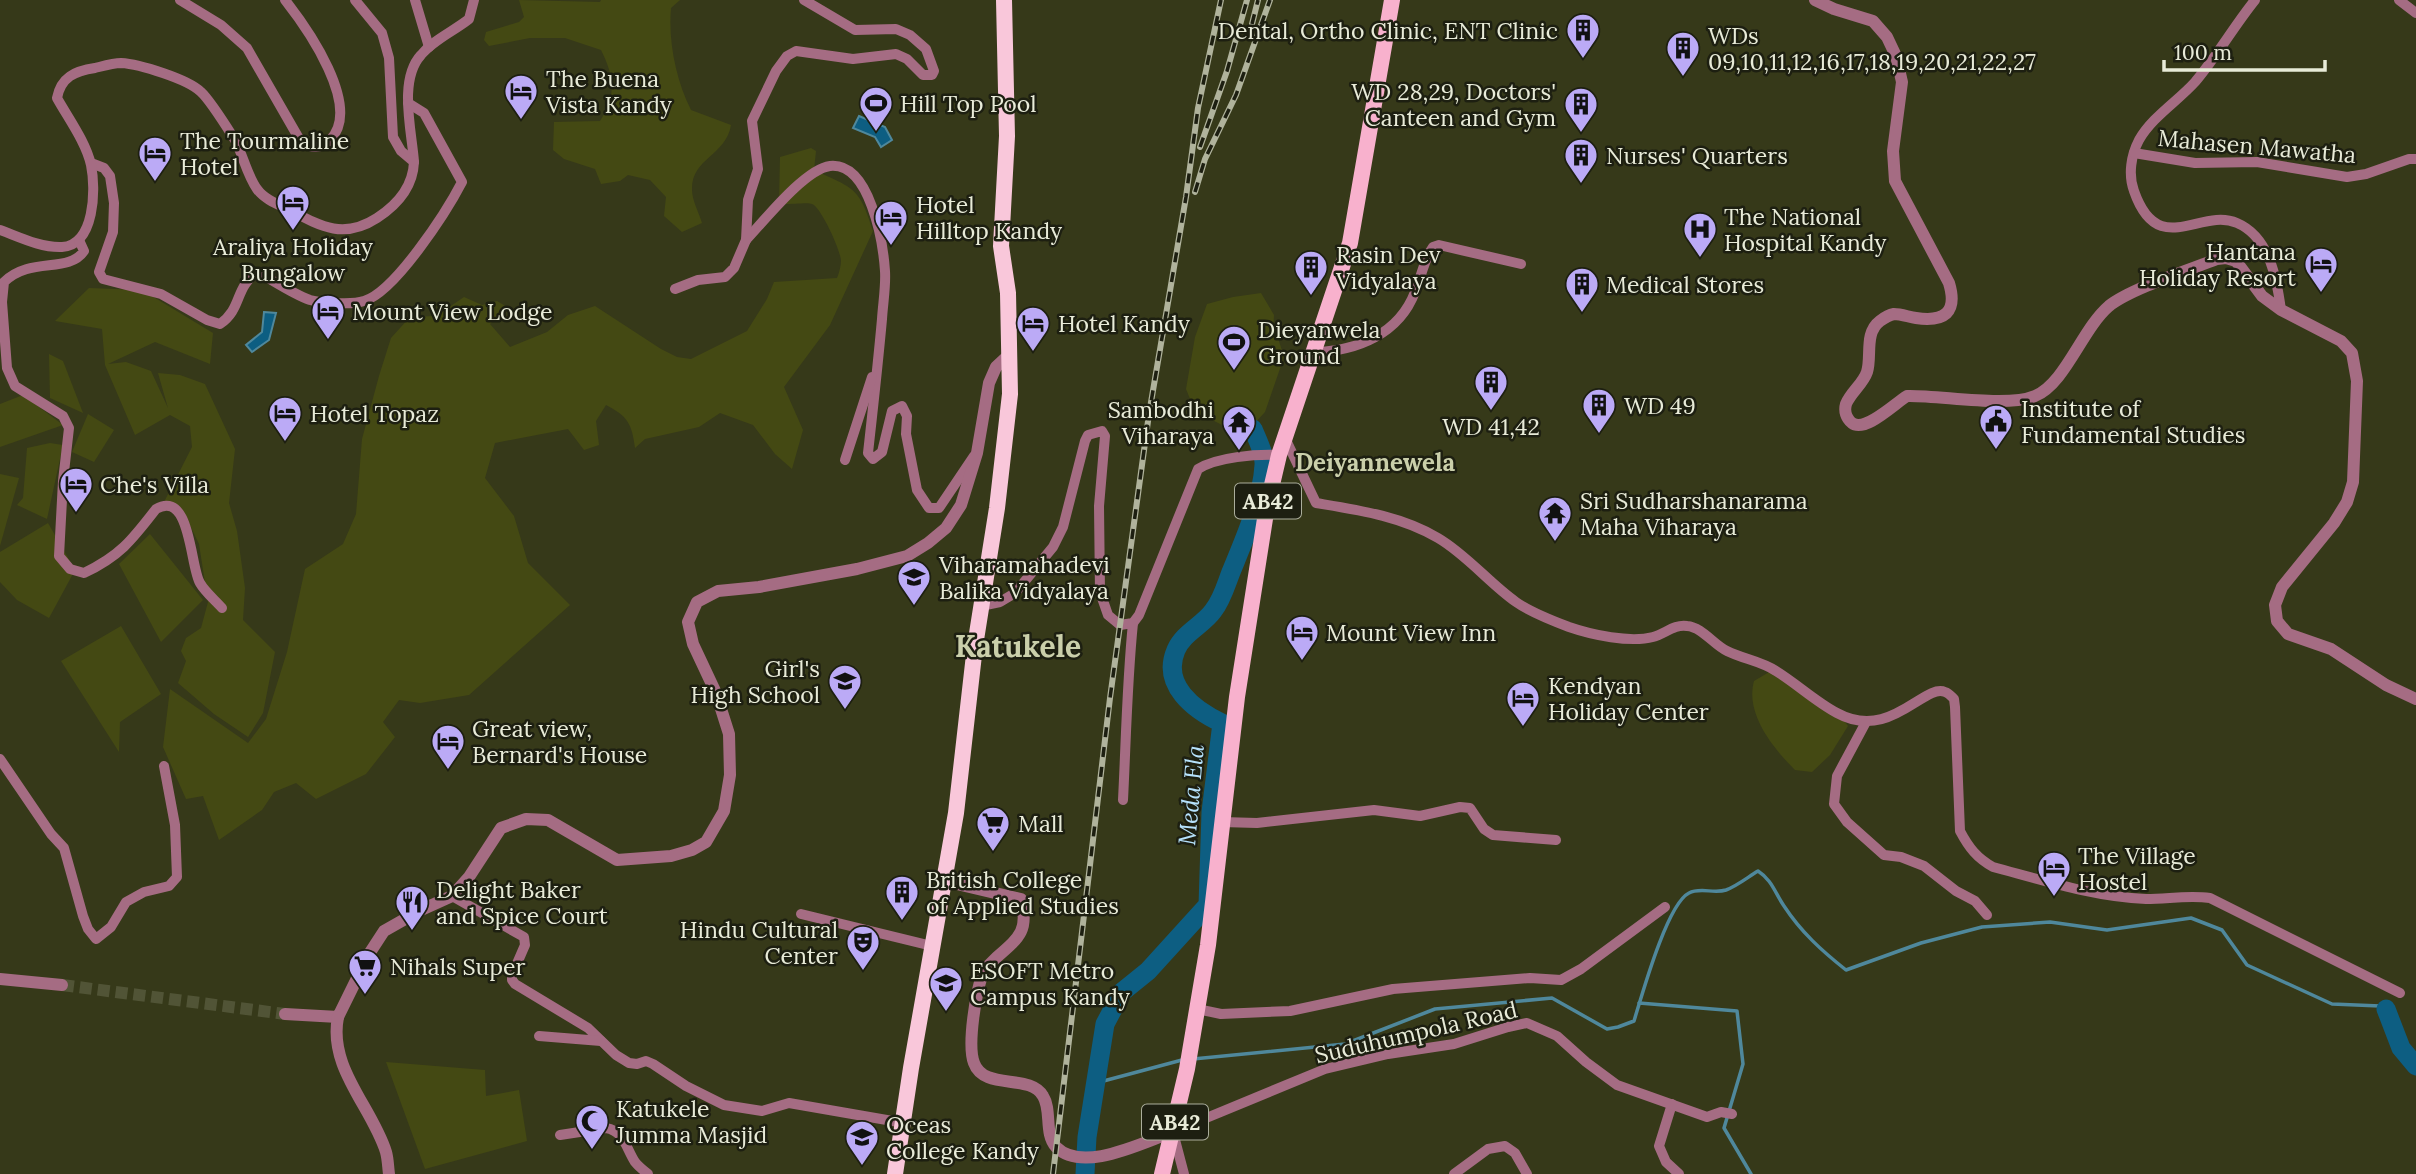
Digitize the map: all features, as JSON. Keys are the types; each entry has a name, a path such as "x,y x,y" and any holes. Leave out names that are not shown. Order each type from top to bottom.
{"highway":[{"path":"895,1174 956,813 1010,394 1008,293 1001,246 1007,136 1004,0"}],"main road":[{"name":"AB42","path":"1162,1174 1186,1069 1208,945 1249,612 1274,455 1284,437 1315,352 1350,243 1392,0"}],"street":[{"path":"180,0 221,25 247,48 301,142 310,148 321,147 332,139 341,121 334,80 308,30 285,0"},
{"path":"355,0 382,33 389,58 393,137 401,151 414,162"},
{"path":"415,0 429,47"},
{"path":"0,230 37,244 64,247 79,240 90,219 93,199 91,163 57,98 59,88 63,81 78,71 121,63 170,75 201,91 234,139 257,189 267,198 323,228 351,229 375,219 398,202 414,170 408,103 410,77 419,56 469,19 474,0"},
{"path":"747,240 748,200 758,169 752,121 776,71 787,57 796,51 853,59 896,54 907,59 923,75 932,75 934,71 926,49 911,35 896,29 855,30 804,0"},
{"path":"1815,0 1834,9 1873,20 1896,56 1902,82 1893,150 1895,181 1953,295 1952,307 1946,316 1939,319 1918,319 1895,314 1877,323 1870,336 1867,372 1845,406 1846,416 1852,423 1859,427 1866,426 1893,404 1907,397 2010,401 2034,397 2051,386 2095,320 2110,305 2217,259 2236,261 2262,296 2281,310 2342,341 2352,353 2357,381 2353,482 2350,492 2334,523 2282,587 2275,606 2277,621 2288,634 2331,649 2386,685 2416,698"},
{"path":"2255,0 2193,83 2139,139 2129,178 2137,201 2149,218 2161,226 2182,228 2217,221 2237,223 2253,234 2267,254 2277,277 2281,310"},
{"path":"2399,0 2416,13"},
{"path":"91,163 104,168 110,176 114,203 113,232 99,272 103,279 162,294 206,320 220,324 232,316 246,280 258,272 311,300 364,301 395,279 449,207 462,182 424,113 408,103"},
{"name":"Mahasen Mawatha","path":"2134,153 2195,163 2257,162 2347,177 2416,159"},
{"path":"675,289 698,279 725,276 734,268 747,240 801,182 831,166 847,169 864,185 876,223 885,271 867,453 873,459 882,452 892,411 902,406 907,416 906,434 916,490 929,508 939,508 977,453"},
{"path":"79,240 85,251 72,262 30,266 14,272 4,282 2,302 7,368 15,386 63,416 69,428 63,481 60,556 70,569 84,573 106,563 125,548 156,509 162,505 171,506 179,513 187,531 199,583 222,608"},
{"path":"1315,352 1348,349 1390,329 1407,310 1433,247 1439,245 1521,264"},
{"path":"389,1174 386,1153 340,1058 336,1027 338,1017 369,954 384,931 452,896 501,828 526,819 548,820 617,860 671,856 692,850 706,842 724,811 730,775 729,734 716,693 693,644 688,622 697,602 718,591 824,577 907,556 946,528 961,505 977,453 989,383 996,368 1010,354"},
{"path":"845,460 878,360"},
{"path":"981,606 1000,602 1015,593 1053,547 1063,527 1085,441 1088,435 1102,431 1105,436 1099,506 1100,592 1108,615 1120,625 1133,623"},
{"path":"1284,437 1317,503 1374,512 1419,528 1440,539 1518,604 1569,627 1624,639 1653,638 1679,625 1691,626 1728,652 1775,670 1837,713 1852,720 1866,722 1897,715 1937,691 1945,692 1954,699 1960,831 1979,859 1993,867 2109,894 2147,899 2191,895 2210,898 2400,993"},
{"path":"1123,800 1126,687 1133,623 1139,615 1198,469 1206,463 1258,454 1274,455"},
{"path":"1866,722 1837,776 1834,804 1847,821 1884,855 1901,857 1924,866 1956,891 1975,901 1987,915"},
{"path":"0,759 51,834 64,848 83,916 96,939 111,927 127,902 144,891 169,886 177,877 176,825 164,766"},
{"path":"1222,822 1257,823 1374,810 1420,816 1460,807 1470,808 1485,830 1493,835 1556,840"},
{"path":"944,881 1021,899 1025,926 1019,936 984,972 971,1033 974,1064 986,1078 1036,1089 1044,1096 1051,1135 1056,1147 1074,1157 1094,1158 1174,1128 1184,1174"},
{"path":"452,896 524,937 525,945 512,980 588,1028 616,1055 629,1063 653,1063 686,1086 724,1105 762,1111 789,1103 904,1123"},
{"path":"1196,1011 1222,1014 1290,1011 1393,989 1519,979 1562,980 1581,969 1665,906"},
{"path":"801,914 932,946"},
{"path":"0,979 62,985"},
{"path":"285,1014 338,1017"},
{"name":"Suduhumpola Road","path":"1174,1128 1199,1121 1325,1069 1388,1054 1454,1044 1527,1023 1557,1035 1617,1086 1707,1117 1728,1113"},
{"path":"539,1036 601,1041"},
{"path":"1672,1104 1658,1146 1666,1162 1679,1174"},
{"path":"560,1135 613,1129 621,1134 636,1164 648,1174"},
{"path":"1454,1174 1488,1149 1505,1146 1515,1153 1527,1174"},
{"path":"382,1174 386,1153"}],"green space":[{"path":"519,0 680,0 671,8 671,34 681,86 691,110 731,125 723,144 697,171 693,179 692,194 702,223 682,232 664,216 666,197 650,180 628,175 620,181 601,184 595,169 564,159 553,150 554,122 600,121 611,94 609,68 601,50 565,38 530,38 489,46 484,40 486,32 519,22 524,17"},
{"path":"811,148 816,151 814,170 847,186 859,197 873,231 830,325 784,387 803,430 792,469 775,454 753,425 720,413 699,427 645,439 635,448 627,421 606,405 596,421 599,445 584,450 568,429 495,443 485,478 514,516 528,563 570,605 469,695 420,703 399,700 383,722 395,737 366,774 316,799 296,783 274,792 262,810 219,840 203,796 186,799 163,747 170,689 248,743 266,719 287,652 305,569 343,544 356,514 362,439 391,338 410,317 436,316 464,297 482,305 497,301 507,307 490,324 510,347 547,332 568,315 595,306 661,349 677,357 691,359 747,331 774,282 837,278 841,265 838,248 816,207 810,203 779,204 780,157"},
{"path":"89,288 142,290 213,333 210,364 155,342 108,364 126,362 151,371 168,408 158,373 180,375 205,384 235,449 229,503 237,531 245,588 243,620 275,652 263,713 248,737 214,714 178,683 186,661 181,651 186,638 201,628 208,602 199,544 184,513 161,508 192,447 190,426 170,415 135,435 105,365 102,329 55,321"},
{"name":"Dieyanwela Ground","path":"1261,293 1274,315 1273,334 1278,338 1284,357 1265,412 1254,424 1222,425 1195,411 1186,389 1195,337 1207,304"},
{"path":"49,354 63,361 83,413 50,398"},
{"path":"23,395 63,425 0,447 0,404"},
{"path":"88,414 114,430 94,462 72,452"},
{"path":"50,443 63,445 47,519 17,505 23,498 27,448"},
{"path":"0,474 19,478 0,546"},
{"path":"48,523 75,570 49,618 17,600 0,582 0,552"},
{"path":"150,534 203,600 161,642 119,564"},
{"path":"121,626 161,694 120,722 119,752 61,661"},
{"path":"1771,671 1843,719 1848,726 1830,755 1812,772 1795,770 1770,741 1757,718 1752,693 1754,681"},
{"path":"386,1062 485,1070 486,1096 519,1090 527,1141 425,1169"}],"water":[{"name":"Hill Top Pool","path":"859,116 885,127 892,140 881,147 875,137 853,128"},
{"path":"264,312 276,313 269,340 252,352 246,345 262,332"}],"waterway":[{"name":"Meda Ela","path":"1085,1174 1087,1137 1105,1024 1122,992 1148,971 1208,905 1211,812 1222,723 1201,711 1183,695 1173,674 1173,663 1179,644 1209,616 1219,602 1252,520 1264,465 1262,451 1253,429"},
{"path":"1193,1059 1345,1044 1435,1009 1552,998 1607,1029 1618,1027 1634,1021 1656,951 1672,914 1681,901 1693,891 1726,890 1758,871 1770,883 1805,933 1846,970 1921,943 1982,927 2050,922 2107,930 2191,918 2222,930 2247,965 2332,1004 2380,1006"},
{"path":"1639,1003 1737,1011 1743,1064 1724,1128 1751,1174"},
{"path":"2386,1009 2401,1048 2416,1066"},
{"path":"1096,1083 1182,1060"}],"tunnel":[{"path":"62,985 285,1014"}],"railway":[{"path":"1053,1174 1110,698 1149,414 1186,197 1198,108 1221,0"},
{"path":"1200,147 1227,71 1247,0"},
{"path":"1252,24 1258,0"},
{"path":"1195,192 1205,159 1236,95 1270,0"}],"place":[{"name":"Dental, Ortho Clinic, ENT Clinic","path":"1583,60"},
{"name":"WDs 09,10,11,12,16,17,18,19,20,21,22,27","path":"1683,78"},
{"name":"The Buena Vista Kandy","path":"521,121"},
{"name":"Hill Top Pool","path":"876,133"},
{"name":"WD 28,29, Doctors' Canteen and Gym","path":"1581,134"},
{"name":"The Tourmaline Hotel","path":"155,183"},
{"name":"Nurses' Quarters","path":"1581,185"},
{"name":"Araliya Holiday Bungalow","path":"293,232"},
{"name":"Hotel Hilltop Kandy","path":"891,247"},
{"name":"The National Hospital Kandy","path":"1700,259"},
{"name":"Hantana Holiday Resort","path":"2321,294"},
{"name":"Rasin Dev Vidyalaya","path":"1311,297"},
{"name":"Medical Stores","path":"1582,314"},
{"name":"Mount View Lodge","path":"328,341"},
{"name":"Hotel Kandy","path":"1033,353"},
{"name":"Dieyanwela Ground","path":"1234,372"},
{"name":"WD 41,42","path":"1491,412"},
{"name":"WD 49","path":"1599,435"},
{"name":"Hotel Topaz","path":"285,443"},
{"name":"Institute of Fundamental Studies","path":"1996,451"},
{"name":"Sambodhi Viharaya","path":"1239,452"},
{"name":"Che's Villa","path":"76,514"},
{"name":"Sri Sudharshanarama Maha Viharaya","path":"1555,543"},
{"name":"Viharamahadevi Balika Vidyalaya","path":"914,607"},
{"name":"Mount View Inn","path":"1302,662"},
{"name":"Girl's High School","path":"845,711"},
{"name":"Kendyan Holiday Center","path":"1523,728"},
{"name":"Great view, Bernard's House","path":"448,771"},
{"name":"Mall","path":"993,853"},
{"name":"The Village Hostel","path":"2054,898"},
{"name":"British College of Applied Studies","path":"902,922"},
{"name":"Delight Baker and Spice Court","path":"412,932"},
{"name":"Hindu Cultural Center","path":"863,972"},
{"name":"Nihals Super","path":"365,996"},
{"name":"ESOFT Metro Campus Kandy","path":"946,1013"},
{"name":"Katukele Jumma Masjid","path":"592,1151"},
{"name":"Oceas College Kandy","path":"862,1167"}],"district":[{"name":"Deiyannewela","path":"1375,462"},
{"name":"Katukele","path":"1018,646"}]}
